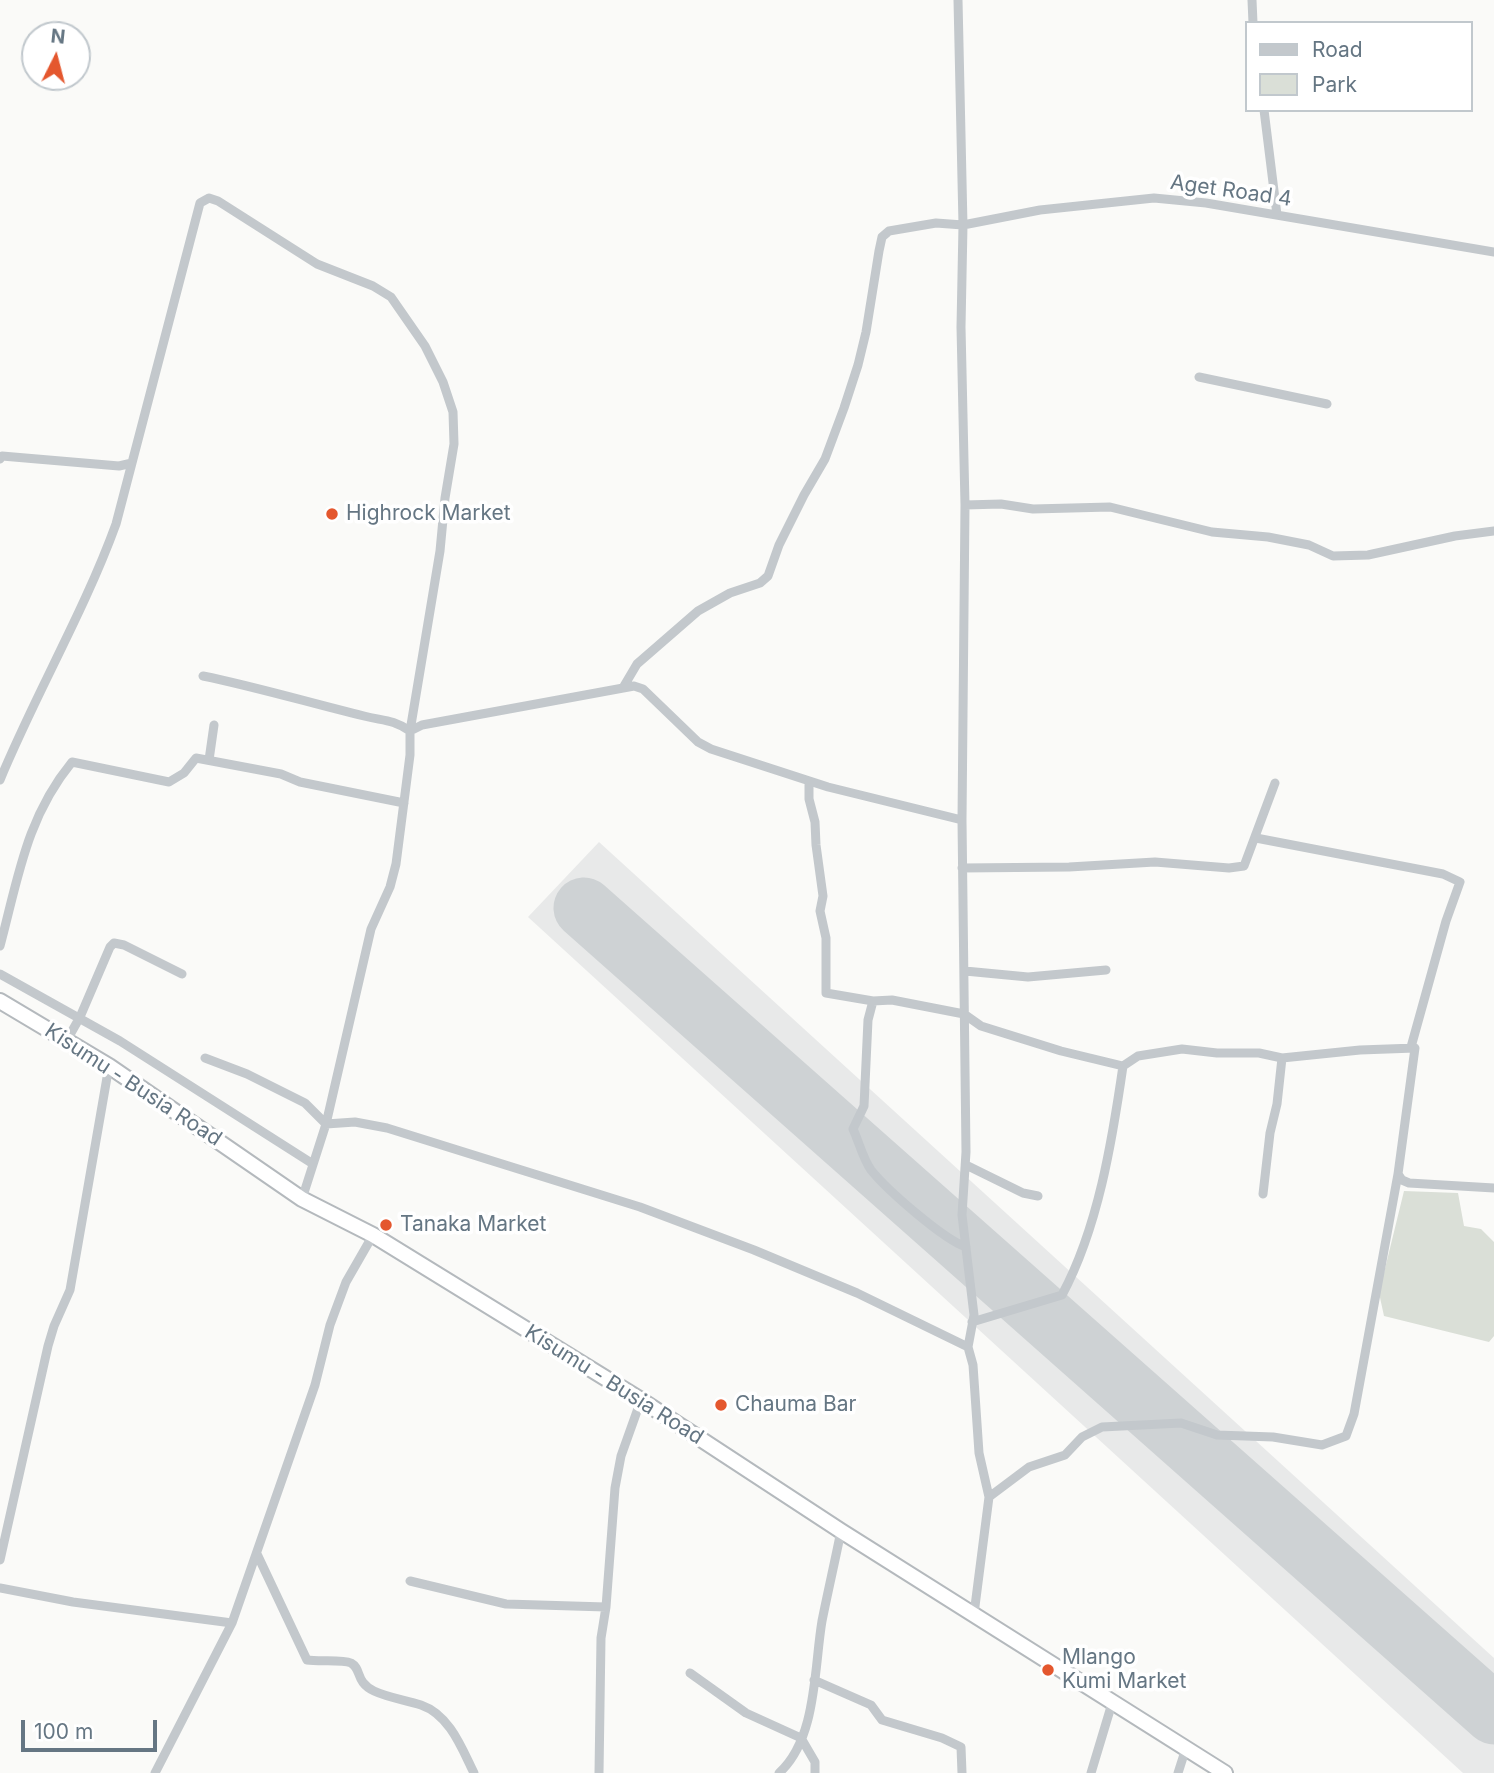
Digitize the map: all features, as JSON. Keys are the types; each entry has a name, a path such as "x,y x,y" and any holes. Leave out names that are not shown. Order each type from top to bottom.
{"highway":[{"name":"Kisumu - Busia Road","path":"0,1001 109,1066 302,1199 373,1234 641,1400 841,1531 1225,1773"}],"street":[{"path":"958,0 965,505 962,868 966,1165 962,1215 974,1315 968,1347 974,1376 979,1453 989,1497 974,1614"},
{"path":"1252,0 1253,21"},
{"path":"1264,112 1277,215"},
{"path":"0,780 106,551 126,494 203,200 209,198 218,201 317,264 373,286 391,297 430,355 443,383 455,423 454,443 440,551 410,731 410,755 396,864 390,887 371,929 326,1124 302,1199"},
{"name":"Aget Road 4","path":"624,686 637,664 698,611 730,593 760,583 768,576 779,545 825,459 845,408 866,332 883,237 889,231 936,223 963,225 1040,210 1154,198 1206,202 1494,252"},
{"path":"1199,377 1327,404"},
{"path":"0,460 2,456 119,466 132,463"},
{"path":"965,505 1000,504 1033,509 1110,508 1212,532 1268,537 1309,545 1333,556 1368,555 1455,536 1494,531"},
{"path":"203,676 291,695 365,717 395,721 410,731"},
{"path":"410,731 422,725 624,686 643,689 698,742 712,749 809,781 962,820"},
{"path":"209,760 214,725"},
{"path":"0,946 28,838 51,790 72,762 169,782 184,773 196,758 281,774 300,782 404,803"},
{"path":"809,781 809,799 816,822 816,845 823,896 820,911 826,938 826,993 873,1001 892,1000 964,1014 981,1026 1061,1051 1123,1066 1138,1056 1182,1049 1259,1053 1282,1058 1415,1048 1398,1174 1354,1414 1346,1436 1322,1445 1273,1437 1217,1435 1181,1423 1102,1427 1082,1437 1065,1455 1029,1467 989,1497"},
{"path":"962,868 1069,867 1155,862 1229,868 1244,866 1275,783"},
{"path":"1256,838 1443,874 1460,882 1446,921 1411,1047"},
{"path":"67,1040 114,943 124,945 182,974"},
{"path":"965,971 1028,977 1106,970"},
{"path":"0,974 80,1017 313,1164"},
{"path":"873,1001 868,1020 864,1106 853,1129 870,1168 876,1175 933,1226 966,1247"},
{"path":"205,1058 247,1074 304,1103 326,1124 355,1122 387,1128 640,1207 857,1293 968,1347"},
{"path":"1264,1194 1282,1058"},
{"path":"0,1560 48,1346 70,1290 109,1066"},
{"path":"972,1322 1062,1295 1076,1270 1094,1219 1114,1130 1123,1066"},
{"path":"966,1165 1023,1194 1038,1196"},
{"path":"1398,1174 1402,1180 1409,1183 1494,1188"},
{"path":"155,1773 232,1623 315,1385 330,1325 346,1282 373,1234"},
{"path":"599,1773 601,1638 613,1515 621,1456 641,1400"},
{"path":"779,1773 796,1751 812,1705 823,1617 841,1531"},
{"path":"257,1554 307,1660 349,1662 357,1668 361,1682 366,1687 386,1697 430,1708 453,1731 474,1773"},
{"path":"410,1581 506,1604 606,1607"},
{"path":"0,1588 73,1602 232,1623"},
{"path":"690,1672 746,1713 801,1738 815,1762 815,1773"},
{"path":"814,1680 871,1705 882,1720 943,1738 961,1747 962,1773"},
{"path":"1091,1773 1113,1700"},
{"path":"1178,1773 1186,1748"}],"shaded area":[{"path":"599,842 1494,1658 1494,1773 1463,1773 528,917"}],"green space":[{"path":"1404,1191 1458,1193 1464,1226 1481,1229 1494,1242 1494,1336 1489,1342 1384,1316 1379,1293"}],"runway":[{"path":"584,908 1494,1714"}],"place":[{"name":"Highrock Market","path":"332,514"},
{"name":"Tanaka Market","path":"386,1225"},
{"name":"Chauma Bar","path":"721,1405"},
{"name":"Mlango Kumi Market","path":"1048,1670"}]}
